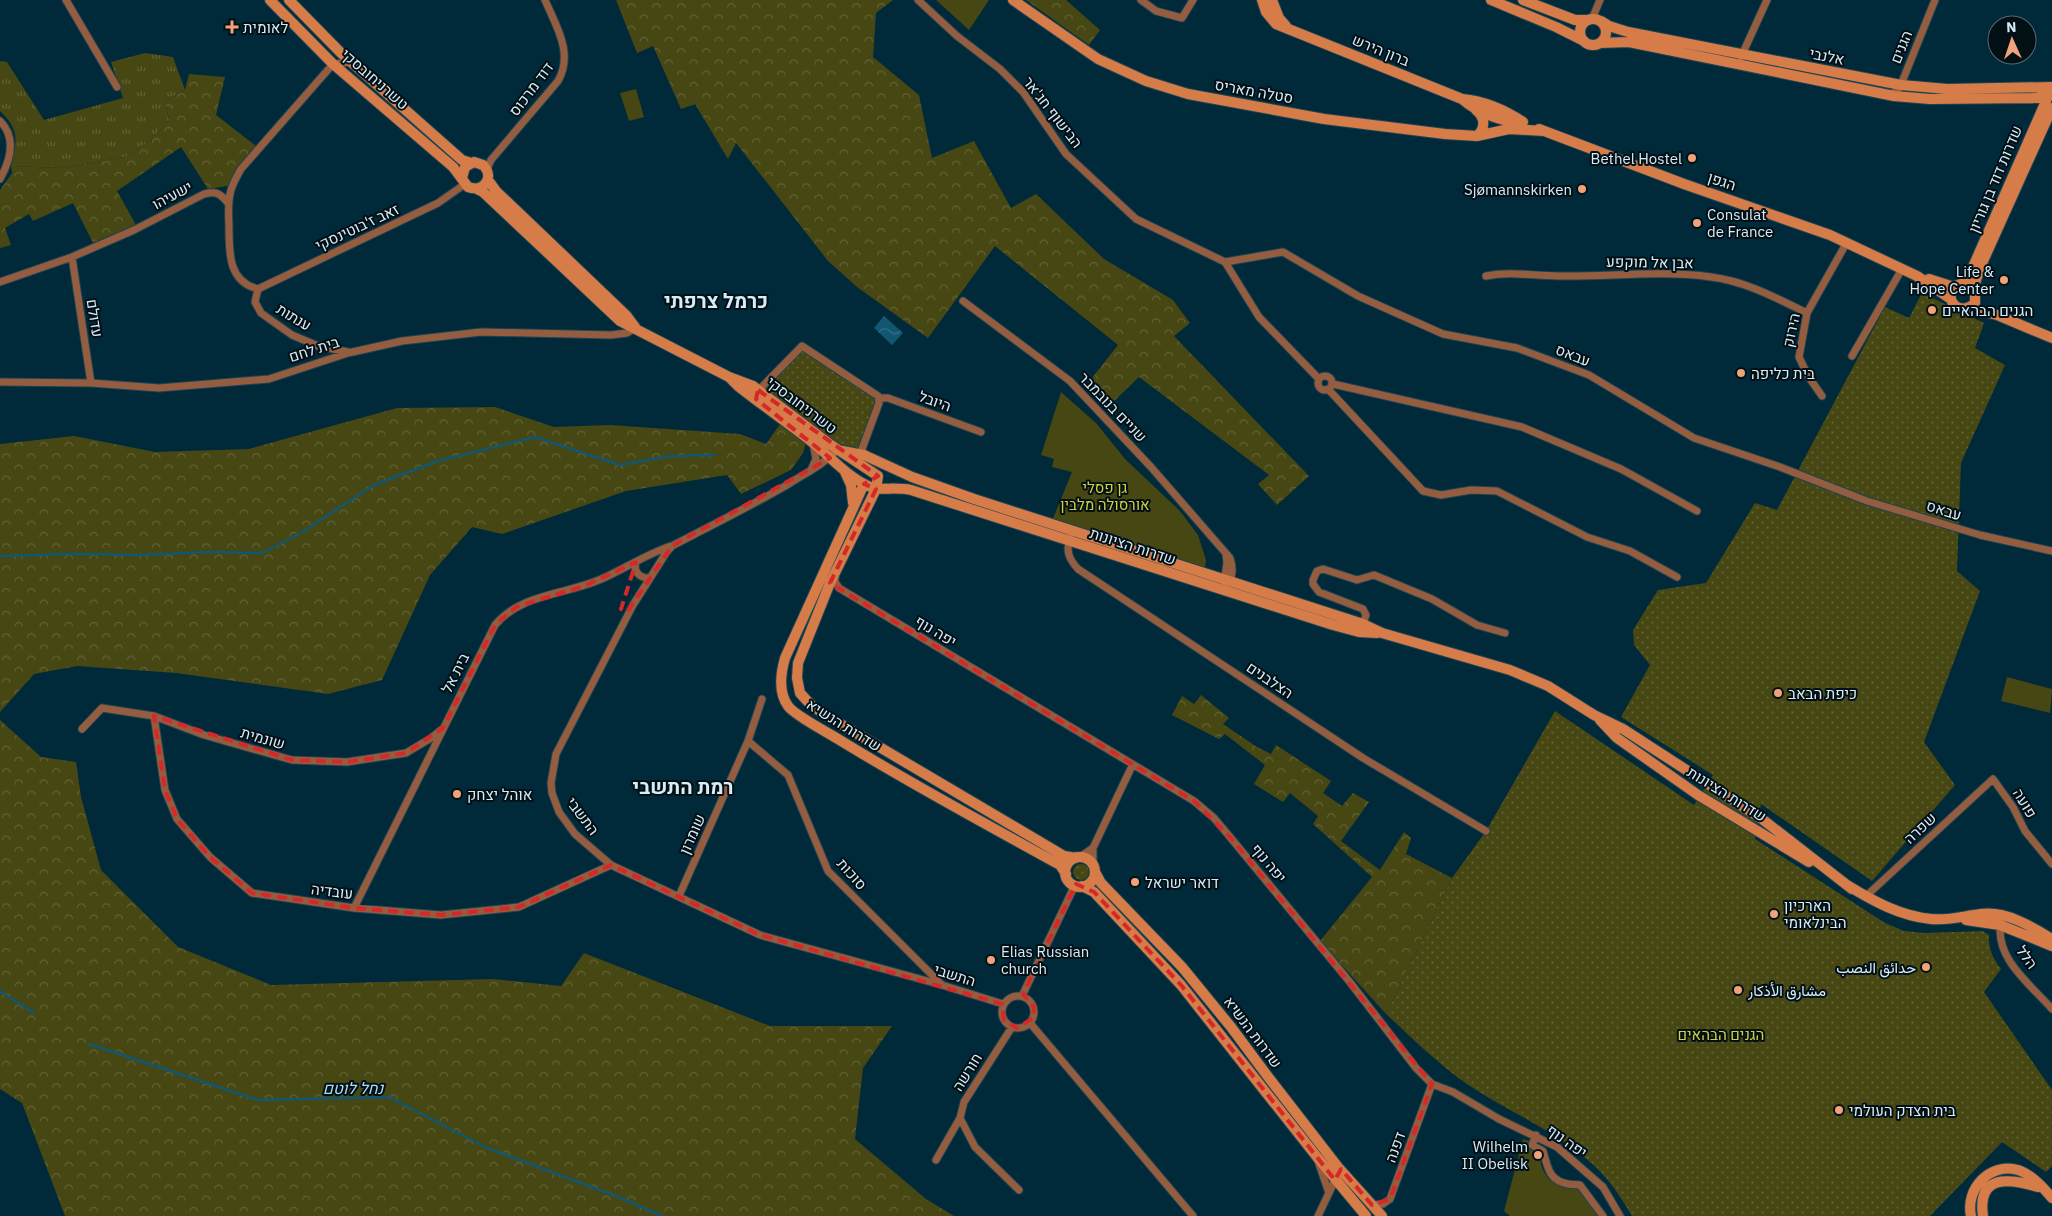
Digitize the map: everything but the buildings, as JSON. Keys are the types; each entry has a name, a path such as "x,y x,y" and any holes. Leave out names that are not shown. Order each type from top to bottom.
{"street":[{"path":"66,0 116,87"},
{"name":"טשרניחובסקי","path":"270,0 333,64 453,167 463,181"},
{"name":"טשרניחובסקי","path":"289,0 352,62 462,160 482,164"},
{"name":"דוד מרכוס","path":"482,164 558,80 565,69 566,57 561,38 545,0"},
{"name":"הבישוף חג'אר","path":"918,0 957,36 1000,69 1022,92 1066,154 1136,219 1225,262"},
{"name":"סטלה מאריס","path":"1013,0 1098,59 1166,88 1188,94 1324,119 1445,134 1480,135 1502,129 1544,131"},
{"path":"1141,0 1156,11 1182,18 1193,0"},
{"name":"ברון הירש","path":"1262,0 1270,19 1276,24 1462,99 1480,102 1498,114"},
{"path":"1272,0 1279,18 1289,28"},
{"name":"אלנבי","path":"1492,0 1592,44 1629,42 1884,94 1930,99 2015,98 2051,90"},
{"name":"אלנבי","path":"1522,0 1574,20 1594,20 1628,32 1901,85 1947,89 2051,90"},
{"path":"1594,20 1600,0"},
{"path":"1724,62 1733,60 1743,54 1767,0"},
{"name":"הגנים","path":"1884,94 1896,92 1901,85 1936,0"},
{"path":"1584,41 1580,30 1584,23 1594,20 1605,25 1605,36 1600,43"},
{"path":"258,289 248,287 237,276 229,259 228,203 231,188 241,169 333,64 344,61 352,62"},
{"name":"שדרות דוד בן גוריון","path":"1959,285 1970,276 2051,90"},
{"path":"2015,98 2031,105 2037,119"},
{"name":"ברון הירש","path":"1462,99 1475,109 1498,114"},
{"name":"שדרות דוד בן גוריון","path":"1973,300 1979,270 2052,108"},
{"path":"1475,109 1483,121 1480,135"},
{"path":"1480,135 1498,114"},
{"name":"הגפן","path":"1498,114 1684,184 1815,229 1847,242 1927,282 1951,299"},
{"path":"0,121 7,130 10,146 8,165 0,179"},
{"path":"482,164 488,180 484,186 472,189 463,181 463,171 482,164"},
{"name":"טשרניחובסקי","path":"488,180 496,191 626,316 635,328"},
{"name":"זאב ז'בוטינסקי","path":"258,289 438,203 463,181"},
{"name":"טשרניחובסקי","path":"477,189 483,192 620,321 729,377 757,394 833,454 844,470 864,484 876,489"},
{"name":"ישעיהו","path":"0,282 72,257 134,230 204,194 214,192 221,194 228,203"},
{"name":"הירוק","path":"1822,396 1798,358 1807,313 1847,242"},
{"name":"עבאס","path":"1225,262 1283,252 1358,296 1443,334 1517,348 1589,375 1694,438 1780,467 1867,501 1980,535 2052,551"},
{"name":"עדולם","path":"72,257 91,383"},
{"path":"1225,262 1259,317 1319,379 1318,384 1321,388 1330,387 1522,427 1621,469 1697,511"},
{"path":"1852,356 1902,269"},
{"name":"הגפן","path":"1902,269 1959,285"},
{"name":"אבן אל מוקפע","path":"1486,276 1504,272 1558,276 1665,273 1712,277 1755,288 1807,313"},
{"path":"1973,300 1960,309 1953,303 1951,291 1959,285 1970,285 1973,300 1997,315 2052,338"},
{"name":"ענתות","path":"258,289 255,302 261,313 292,335 318,346 348,353"},
{"name":"שניים בנובמבר","path":"964,301 1070,381 1151,467 1225,552 1227,579 1224,591"},
{"name":"בית לחם","path":"0,382 91,383 159,388 269,379 348,353 396,342 481,332 611,335 627,333 635,328"},
{"path":"757,394 802,346 879,398 879,403 862,449 864,455"},
{"path":"1319,379 1322,376 1328,376 1332,379 1330,387"},
{"path":"1330,387 1424,491 1441,495 1471,490 1497,490 1587,537 1630,551 1677,577"},
{"name":"טשרניחובסקי","path":"757,394 813,443 833,454 864,455 912,476"},
{"name":"היובל","path":"879,398 888,398 981,432"},
{"path":"811,470 816,459 813,443"},
{"path":"833,454 878,476"},
{"name":"התשבי","path":"833,454 811,470 756,502 672,546 632,605 560,746 552,768 552,793 559,812 575,834 611,865 760,935 942,985 1003,1004"},
{"path":"844,470 851,485 853,507"},
{"path":"864,484 878,476 912,476"},
{"name":"שדרות הנשיא","path":"878,476 876,489 834,573 796,670 798,686 805,699 832,719 888,754 1064,856 1078,858"},
{"name":"שדרות הציונות","path":"912,476 1070,536 1224,591 1358,632 1382,633"},
{"name":"שדרות הנשיא","path":"864,484 786,658 782,686 789,708 882,766 1060,865 1066,874"},
{"name":"שדרות הציונות","path":"876,489 894,487 911,490 1227,579 1363,624 1382,633 1524,674 1548,686 1594,715 1617,738 1698,795 1865,897 1910,916 2000,924 2052,946"},
{"name":"הצלבנים","path":"1070,536 1068,555 1078,569 1363,758 1486,831"},
{"name":"בית אל","path":"354,908 495,625 500,619 529,600 584,586 672,546"},
{"path":"646,557 651,562 654,571"},
{"path":"636,562 635,568 638,574 642,578 649,578"},
{"path":"1363,624 1366,615 1364,609 1319,592 1315,588 1313,580 1319,570 1327,570 1357,580 1374,574 1432,598 1478,625 1505,633"},
{"path":"826,592 839,588 835,582 834,573"},
{"name":"יפה נוף","path":"839,588 1132,766 1183,794 1214,818 1349,981 1416,1068 1432,1084 1453,1092 1499,1119 1557,1147 1603,1187 1620,1216"},
{"name":"שומרון","path":"679,896 748,741 762,699"},
{"name":"שונמית","path":"82,729 102,708 154,716 204,735 292,760 347,762 406,753 431,738 443,728"},
{"name":"עובדיה","path":"154,716 165,790 177,819 210,857 252,893 354,908 441,915 520,907 611,865"},
{"name":"סוכות","path":"748,741 788,774 828,871 942,985"},
{"path":"1022,996 1079,886 1092,880 1094,868 1093,848 1132,766"},
{"name":"פועה","path":"1993,779 2013,807 2025,831 2052,864"},
{"name":"שפרה","path":"1865,897 1993,779"},
{"path":"1079,886 1069,881 1066,874 1068,864 1093,848"},
{"path":"1078,858 1088,859 1094,868"},
{"name":"שדרות הנשיא","path":"1094,868 1101,883 1196,984 1338,1167 1382,1216"},
{"name":"שדרות הנשיא","path":"1079,886 1094,892 1181,985 1366,1216"},
{"name":"שדרות הציונות","path":"1955,919 1989,914 2009,917 2052,938"},
{"path":"2000,924 2003,919 2009,917"},
{"name":"הלל","path":"2000,924 2001,940 2014,968 2052,1008"},
{"path":"1014,996 1022,996 1032,1002 1034,1007 1033,1018 1030,1023 1022,1028 1012,1027 1007,1024 1002,1015 1003,1004 1014,996"},
{"path":"1030,1023 1193,1216"},
{"name":"חורשה","path":"936,1160 960,1118 964,1102 1012,1027"},
{"name":"דפנה","path":"1372,1205 1383,1204 1390,1200 1432,1084"},
{"path":"960,1118 975,1147 1019,1190"},
{"path":"1536,1136 1532,1145 1542,1151 1545,1166 1551,1176 1561,1182 1580,1185 1603,1216"},
{"path":"1317,1157 1329,1193"},
{"path":"1318,1216 1336,1180 1338,1167"},
{"path":"1971,1216 1970,1201 1972,1194 1982,1180 1996,1170 2017,1170 2024,1173 2044,1188 2052,1198"},
{"path":"1983,1216 1983,1197 1987,1189 1997,1182 2008,1180 2044,1188"}],"highlighted area":[{"path":"758,390 878,476 864,484 876,489 830,583 1194,801 1230,837 1432,1084 1390,1199 1372,1205 1341,1169 1335,1180 1181,985 1094,892 1076,884 1023,994 1034,1007 1033,1018 1017,1028 1004,1020 1002,1004 760,935 611,865 519,907 441,915 354,908 252,893 210,857 177,819 165,790 154,716 292,760 347,762 406,753 443,728 495,625 516,607 584,586 636,562 621,609 627,612 672,546 830,458 756,399"}],"green space":[{"path":"616,0 893,0 876,13 873,57 919,95 932,158 974,141 1011,208 1036,194 1104,259 1173,300 1190,323 1174,336 1309,476 1277,505 1258,484 1269,475 1139,377 1110,405 1088,383 1118,345 995,246 928,338 857,287 828,261 736,143 728,159 695,104 681,109 653,46 637,53"},
{"path":"936,0 989,0 969,30"},
{"path":"1026,0 1066,0 1100,30 1089,45"},
{"path":"145,53 173,57 185,90 165,101 169,120 150,141 125,157 63,168 11,166 15,150 15,136 11,124 0,111 0,61 7,62 44,120 123,98 111,62"},
{"path":"189,74 225,77 216,115 256,146 227,186 208,189 181,147 117,191 136,225 93,243 73,203 33,221 29,214 5,228 11,245 0,248 0,190 12,173 11,166 63,168 125,157 150,141 169,120 165,101 185,90"},
{"path":"636,89 644,117 629,121 620,93"},
{"name":"הגנים הבהאים","path":"1922,293 1984,323 1975,348 2005,365 1961,463 1957,571 1980,591 1924,742 1955,785 1872,881 1761,804 1755,839 1885,923 1904,931 1924,933 1983,931 1989,935 1989,945 2001,969 1984,992 2052,1090 2052,1166 2046,1172 2002,1142 1930,1216 1632,1216 1608,1180 1590,1162 1546,1130 1467,1084 1425,1050 1386,1014 1452,878 1486,831 1555,711 1694,805 1713,775 1621,717 1650,665 1634,645 1633,630 1658,590 1706,583 1755,503 1777,510 1885,307 1909,318"},
{"path":"802,351 875,396 876,405 857,450 835,444 764,388"},
{"name":"גן פסלי אורסולה מלבין","path":"1061,392 1097,424 1125,459 1180,511 1198,535 1206,560 1205,568 1052,521 1072,472 1052,467 1054,459 1041,455"},
{"path":"495,407 554,427 610,425 740,434 766,444 780,424 797,433 806,442 803,453 791,470 741,494 727,475 626,491 502,534 472,527 430,575 382,680 328,694 176,673 77,666 34,674 0,712 0,444 74,436 155,452 249,449 397,408"},
{"path":"2007,677 2052,689 2050,713 2001,701"},
{"path":"1201,695 1229,718 1223,724 1257,747 1271,754 1276,745 1331,781 1323,793 1342,806 1353,793 1369,802 1341,841 1380,870 1404,832 1411,838 1406,854 1452,878 1386,1014 1320,941 1372,877 1313,824 1318,816 1290,793 1283,802 1254,784 1265,765 1225,734 1219,739 1172,715 1182,696 1194,704"},
{"path":"0,720 41,757 76,762 81,797 101,870 178,947 271,985 493,979 561,986 584,953 770,1026 892,1026 863,1068 855,1139 926,1199 954,1216 65,1216 22,1103 0,1089"},
{"path":"1081,864 1087,866 1089,872 1087,878 1081,880 1075,878 1073,872 1075,866"},
{"path":"1523,1139 1535,1145 1538,1149 1543,1169 1550,1179 1558,1184 1581,1191 1600,1216 1510,1216 1504,1211"}],"water":[{"path":"884,316 903,333 892,345 874,328"}],"waterway":[{"path":"0,556 144,555 207,552 263,553 307,529 374,485 438,461 535,437 620,465 671,456 714,455"},
{"name":"נחל לוטם","path":"0,991 34,1013"},
{"name":"נחל לוטם","path":"89,1044 258,1100 389,1097 487,1148 616,1196 662,1216"}],"place":[{"name":"לאומית","path":"232,27"},
{"name":"Bethel Hostel","path":"1692,158"},
{"name":"Sjømannskirken","path":"1582,189"},
{"name":"Consulat de France","path":"1697,223"},
{"name":"Life & Hope Center","path":"2004,280"},
{"name":"הגנים הבהאיים","path":"1932,310"},
{"name":"בית כליפה","path":"1741,373"},
{"name":"כיפת הבאב","path":"1778,693"},
{"name":"אוהל יצחק","path":"457,794"},
{"name":"דואר ישראל","path":"1135,882"},
{"name":"הארכיון הבינלאומי","path":"1774,914"},
{"name":"Elias Russian church","path":"991,960"},
{"name":"حدائق النصب","path":"1926,967"},
{"name":"مشارق الأذكار","path":"1738,990"},
{"name":"בית הצדק העולמי","path":"1839,1110"},
{"name":"Wilhelm II Obelisk","path":"1538,1155"}],"district":[{"name":"כרמל צרפתי","path":"716,300"},
{"name":"רמת התשבי","path":"683,786"}]}
